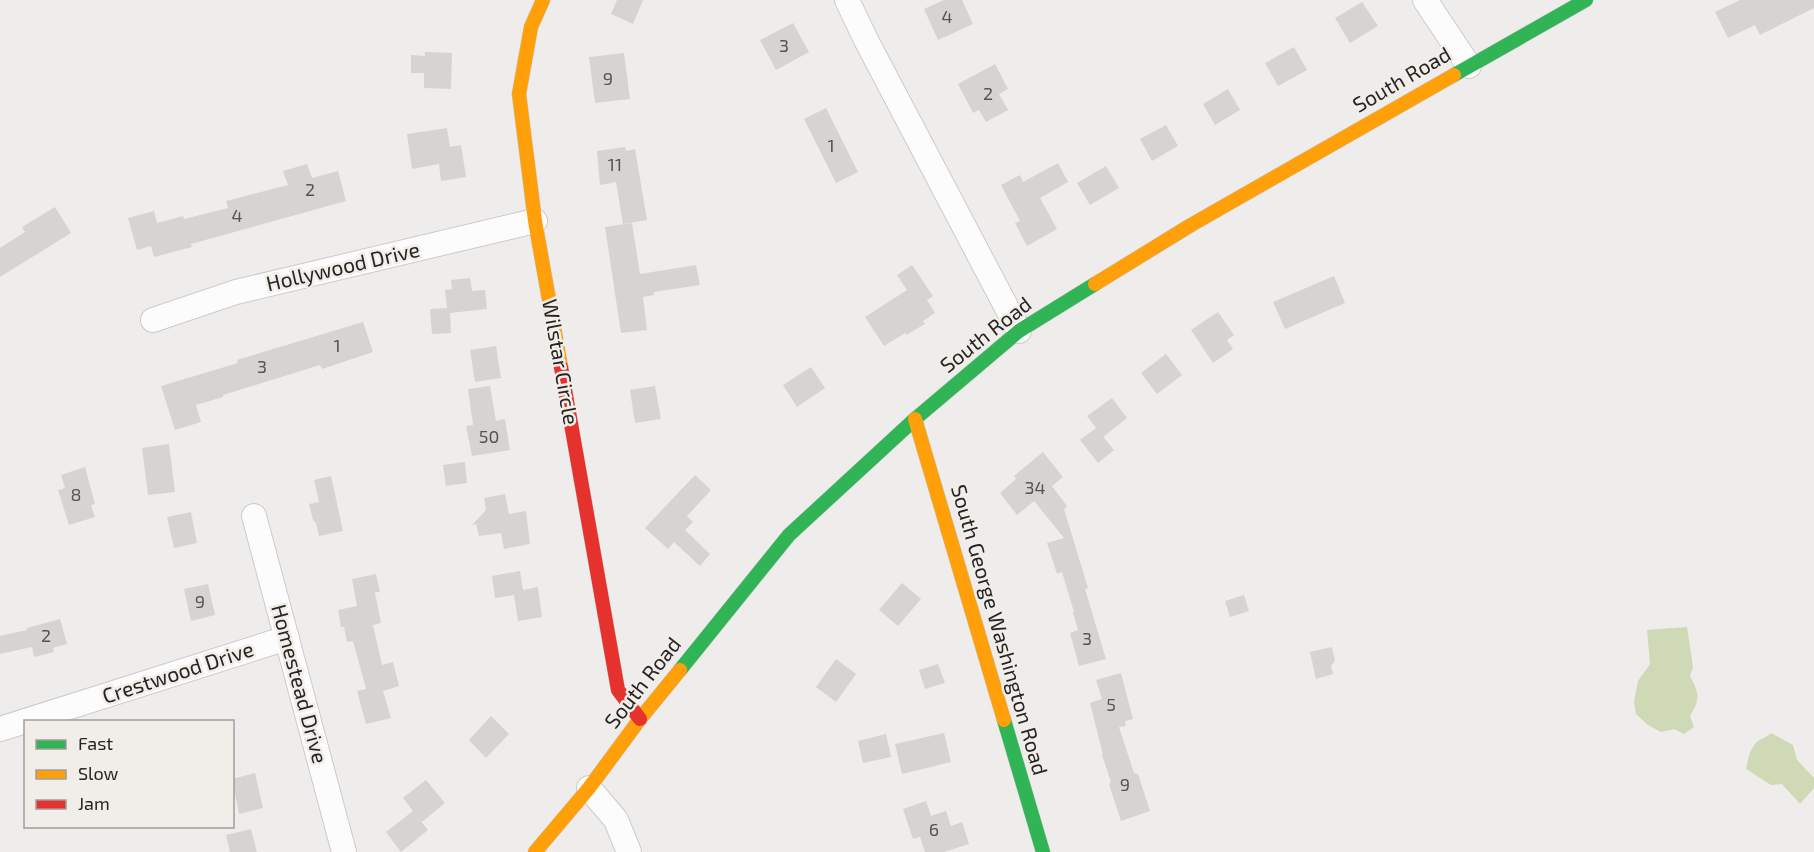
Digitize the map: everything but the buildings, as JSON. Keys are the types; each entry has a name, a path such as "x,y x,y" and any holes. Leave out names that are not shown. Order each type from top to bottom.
{"main road":[{"name":"Wilstar Circle","path":"543,0 531,27 519,94 535,221 618,690 640,718"},
{"name":"South Road","path":"535,852 588,788 640,718 789,535 915,419 1019,331 1191,225 1586,0"},
{"name":"South George Washington Road","path":"915,419 1043,852"}],"street":[{"path":"847,0 871,51 1019,331"},
{"path":"1425,0 1468,66"},
{"name":"Hollywood Drive","path":"153,320 236,292 535,221"},
{"name":"Homestead Drive","path":"254,516 344,852"},
{"name":"Crestwood Drive","path":"28,720 287,638"},
{"name":"Crestwood Drive","path":"0,729 24,721"},
{"path":"588,788 616,820 629,852"}],"green space":[{"path":"1687,627 1693,667 1690,676 1698,696 1690,716 1694,727 1684,734 1674,729 1661,732 1648,725 1636,714 1634,702 1638,681 1650,664 1647,630"},
{"path":"1771,733 1793,745 1797,760 1814,778 1814,788 1800,804 1782,784 1771,785 1746,769 1753,747"}],"traffic: fast":[{"path":"1454,75 1586,0"},
{"path":"680,670 789,535 915,419 1019,331 1095,284"},
{"path":"1004,720 1043,852"}],"traffic: slow":[{"path":"543,0 531,27 519,94 535,221 561,367"},
{"path":"1095,284 1191,225 1454,75"},
{"path":"915,419 1004,720"},
{"path":"535,852 589,788 680,670"}],"traffic: jam":[{"path":"561,367 618,690 640,719"}]}
